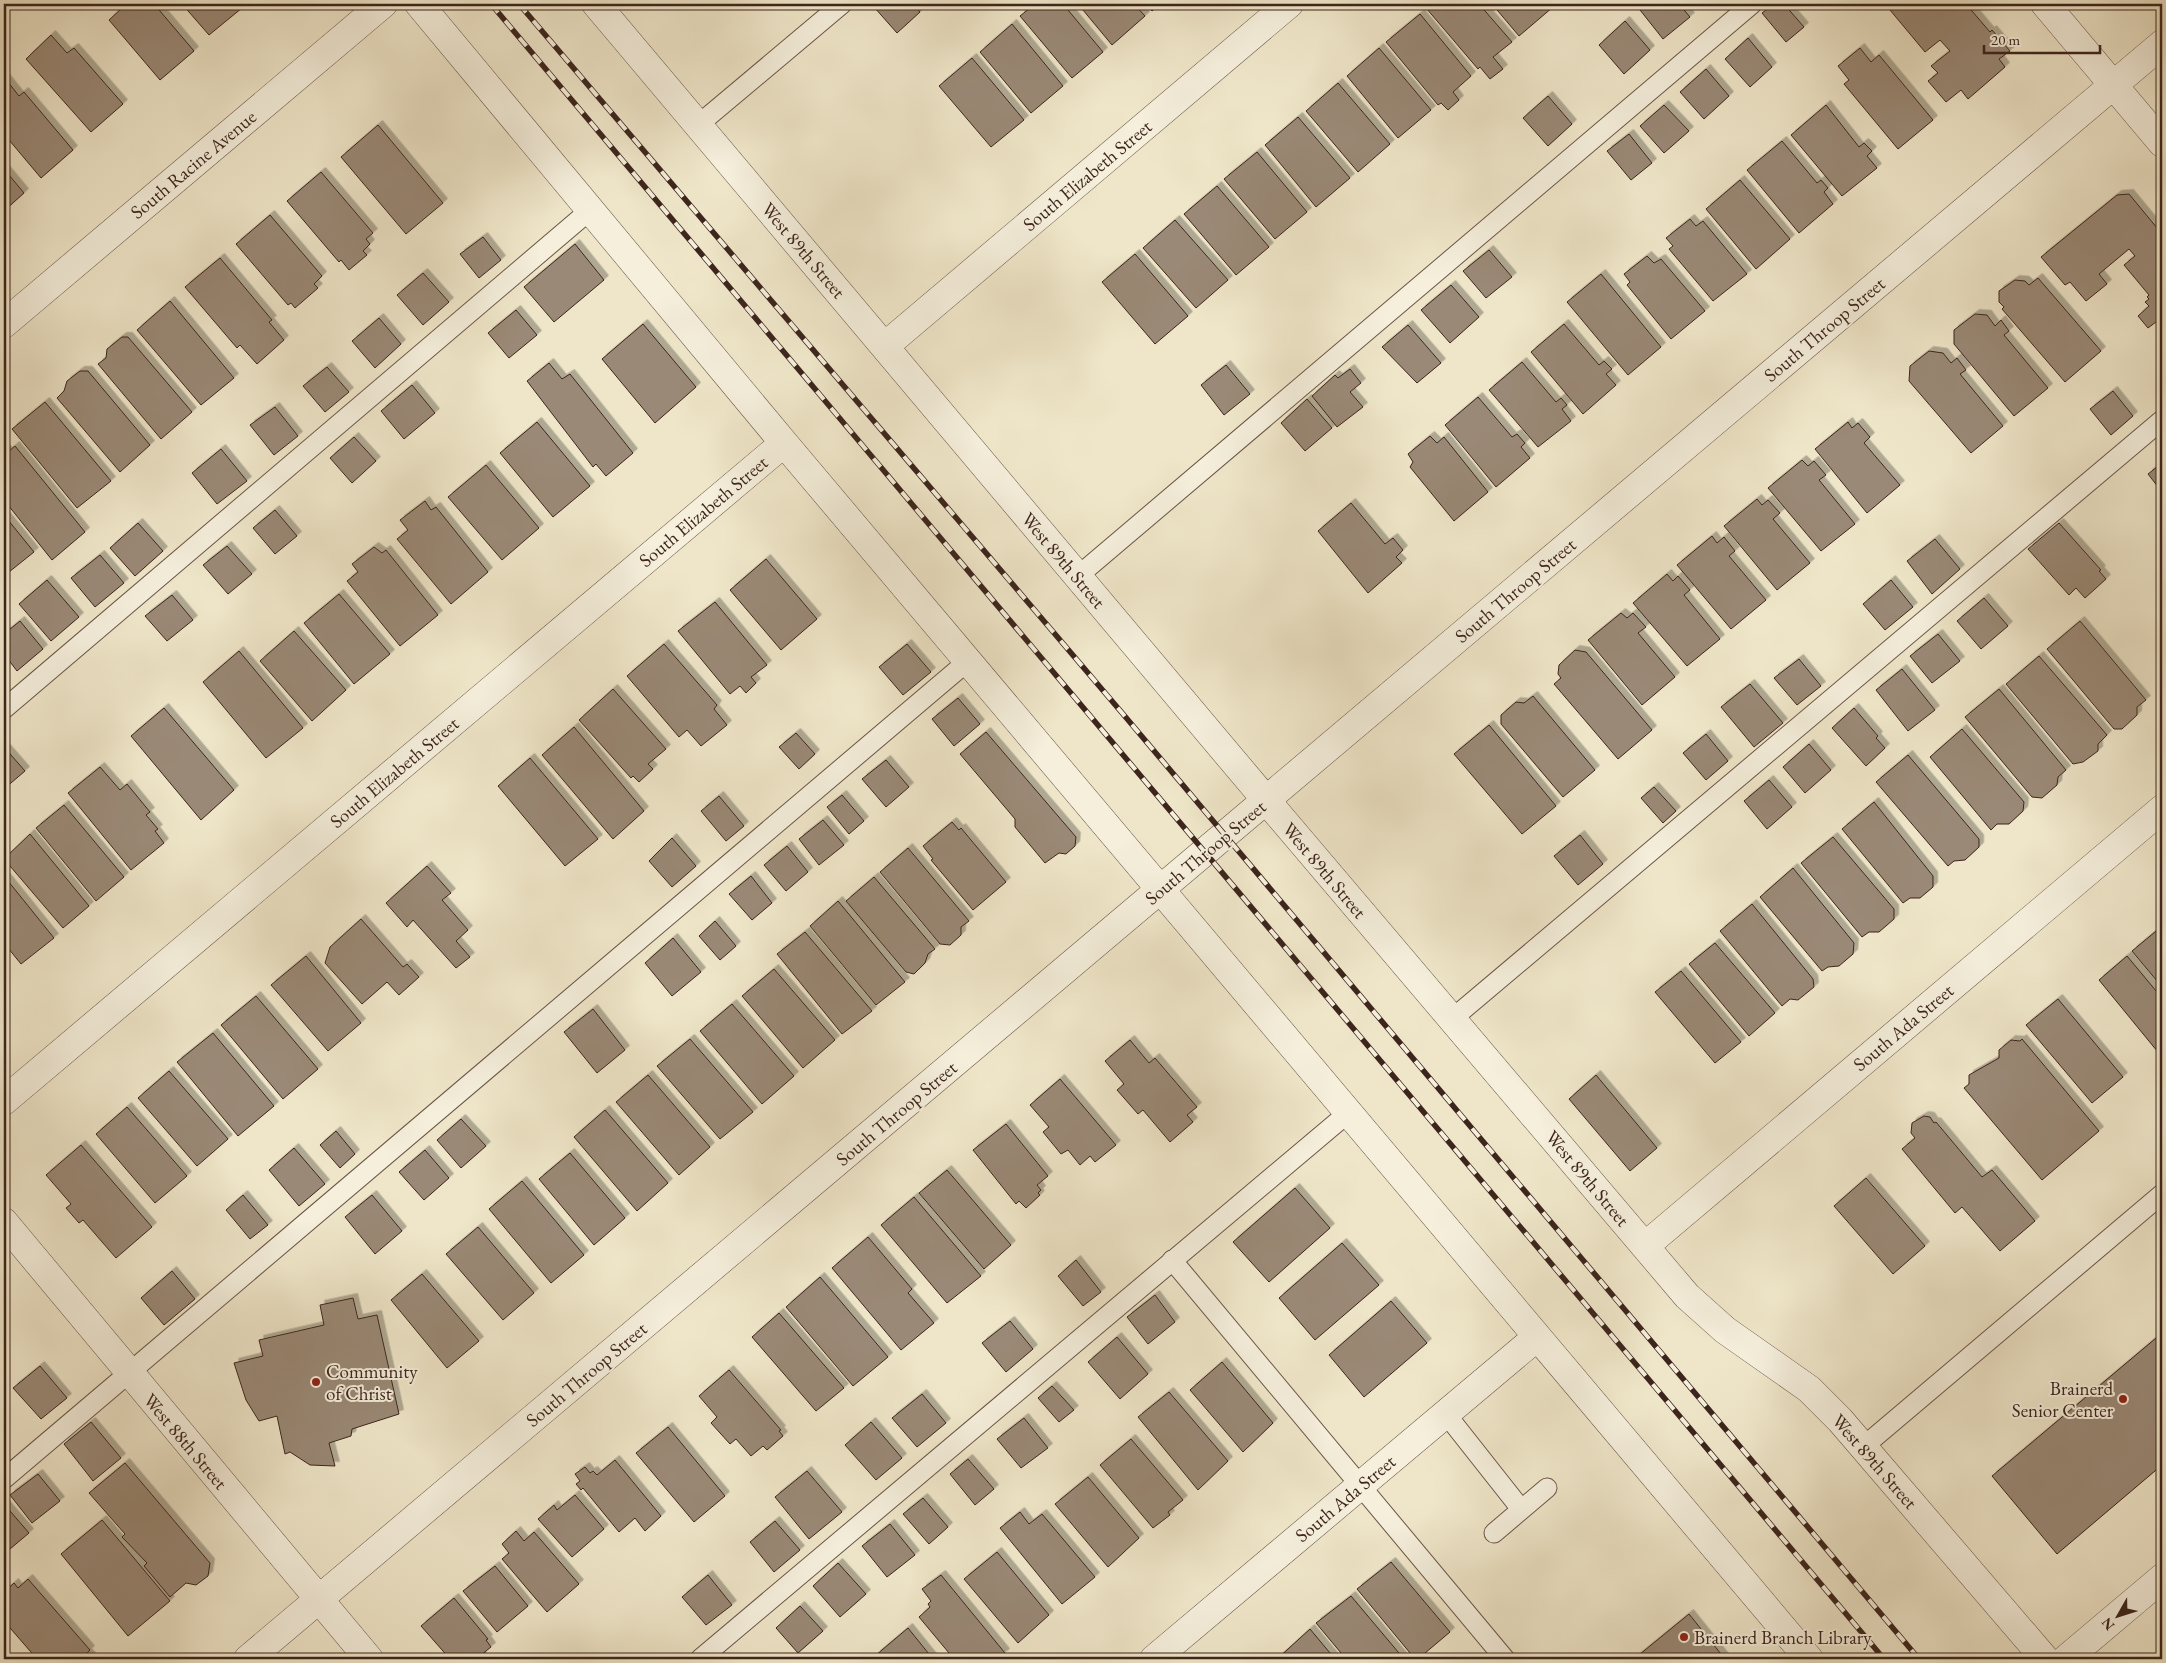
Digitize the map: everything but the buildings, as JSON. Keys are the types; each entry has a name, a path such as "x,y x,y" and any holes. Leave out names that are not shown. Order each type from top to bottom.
{"street":[{"name":"South Racine Avenue","path":"4,324 383,4"},
{"path":"419,4 589,210 1160,890 1809,1659"},
{"name":"West 89th Street","path":"596,4 1266,800 1687,1296 1725,1330 1809,1389 1863,1447 2046,1659"},
{"name":"South Elizabeth Street","path":"884,346 1289,4"},
{"path":"2045,4 2162,143"},
{"name":"South Throop Street","path":"248,1659 2162,44"},
{"name":"South Elizabeth Street","path":"4,1101 784,442"},
{"name":"South Ada Street","path":"1645,1246 2162,809"},
{"name":"West 88th Street","path":"4,1222 369,1659"},
{"name":"South Ada Street","path":"1154,1659 1537,1337"},
{"path":"2066,1659 2162,1578"}],"lane":[{"path":"698,125 842,4"},
{"path":"1078,576 1752,4"},
{"path":"4,710 589,210"},
{"path":"1452,1019 2162,420"},
{"path":"4,1479 968,661"},
{"path":"700,1659 1348,1112"},
{"path":"1863,1447 2162,1194"},
{"path":"1172,1260 1505,1659"},
{"path":"1446,1414 1521,1509"},
{"path":"1494,1533 1547,1488"}],"railway":[{"path":"491,4 1884,1659"},
{"path":"519,4 1123,714 1919,1659"}],"place":[{"name":"Community of Christ","path":"316,1382"},
{"name":"Brainerd Senior Center","path":"2123,1399"},
{"name":"Brainerd Branch Library","path":"1684,1637"}]}
